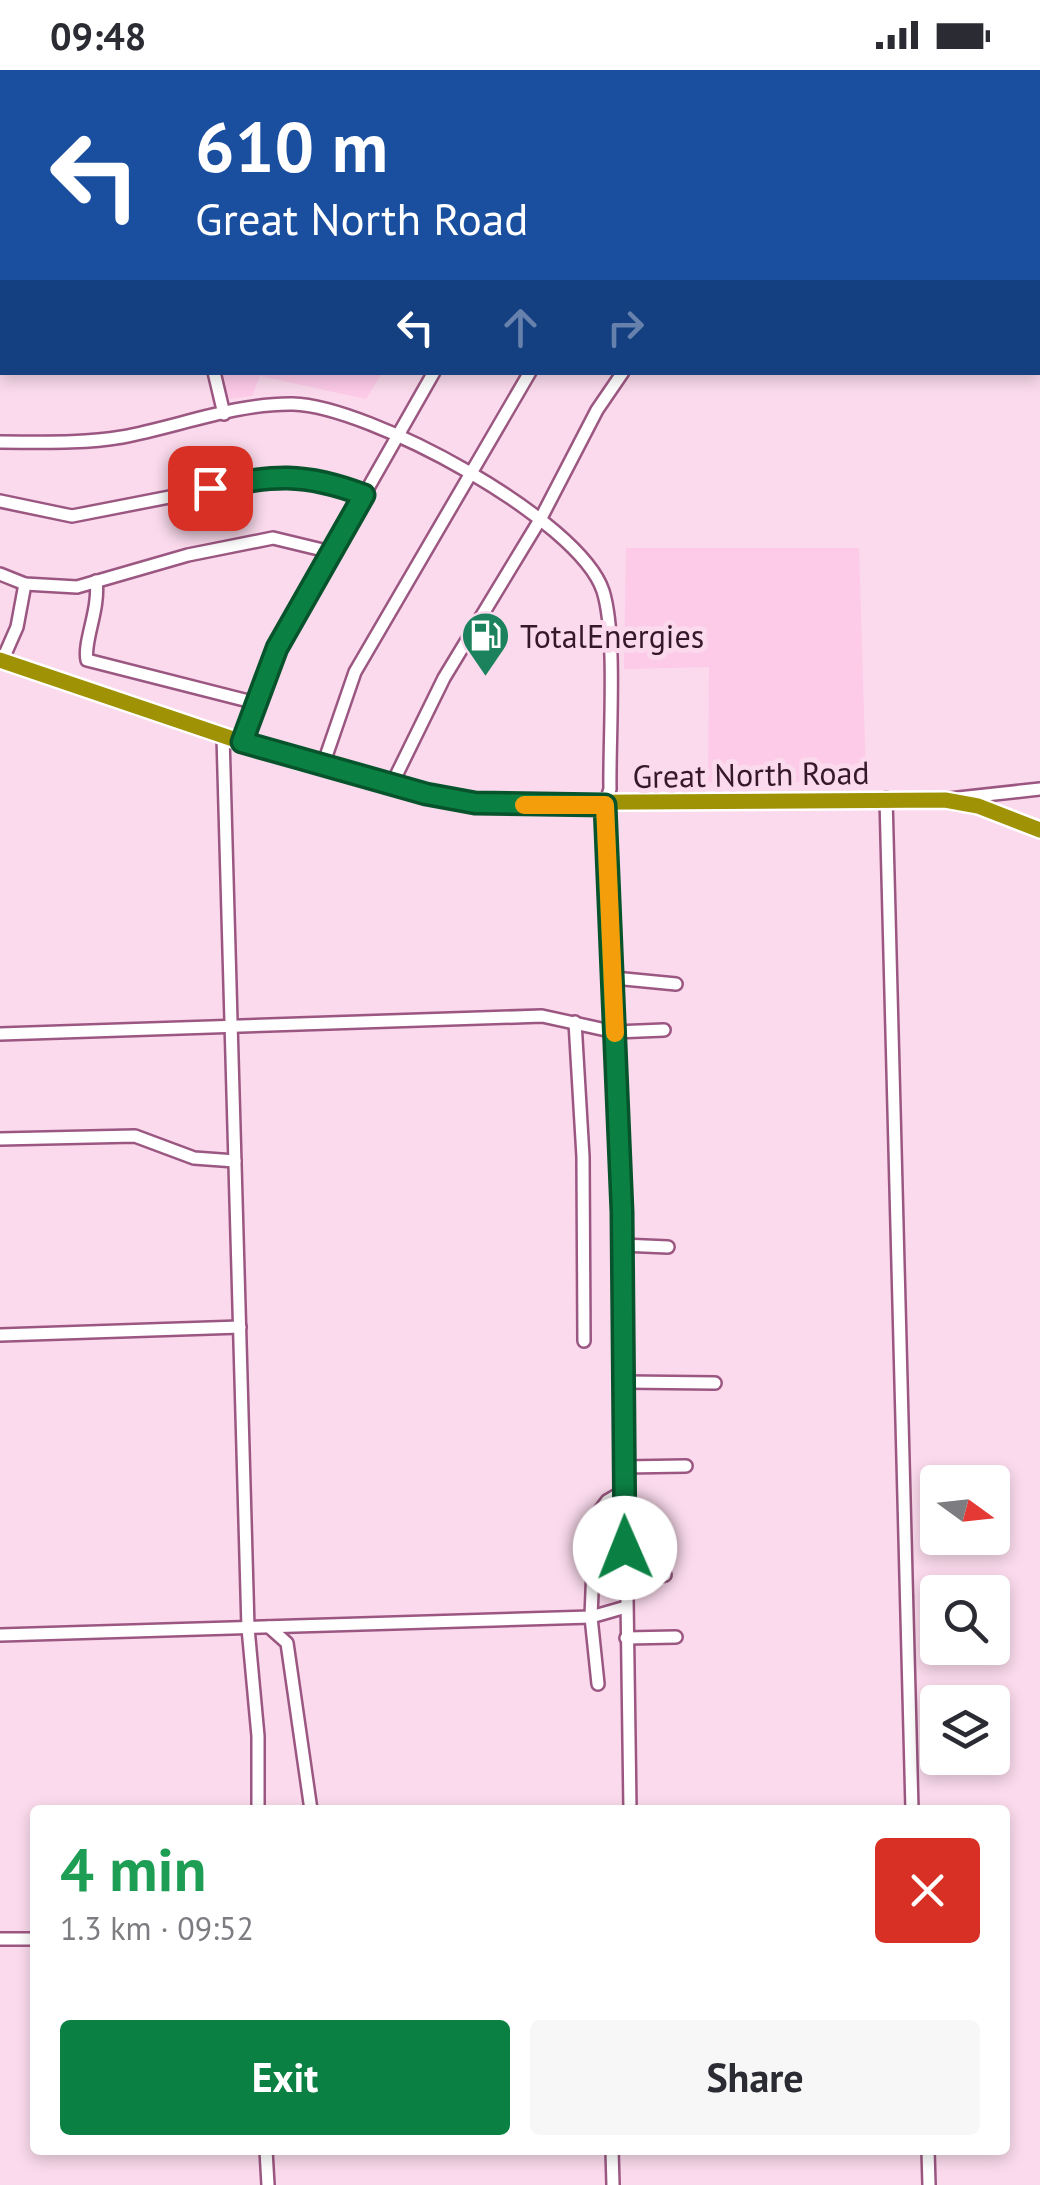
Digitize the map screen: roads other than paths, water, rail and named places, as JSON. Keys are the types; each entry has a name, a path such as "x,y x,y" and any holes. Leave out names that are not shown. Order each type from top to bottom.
{"highway":[{"name":"Great North Road","path":"1,660 322,768 475,803 944,800 978,806 1040,830"}],"street":[{"path":"215,375 224,414"},
{"path":"242,742 277,648 432,375"},
{"path":"322,768 355,672 528,375"},
{"path":"391,786 444,678 541,518 597,410 621,375"},
{"path":"0,442 102,440 292,404 332,410 398,436 541,518 578,548 604,593 610,789 605,805 614,978 625,1382 630,1805"},
{"path":"0,501 72,516 286,474 328,481 364,495"},
{"path":"0,574 25,584 64,587 272,538 331,552"},
{"path":"96,581 98,609 86,650 88,660 256,703"},
{"path":"1,660 17,626 25,584"},
{"path":"223,736 248,1628 258,1736 258,1805"},
{"path":"944,800 987,792 1040,790"},
{"path":"886,798 912,1805"},
{"path":"614,978 676,984"},
{"path":"0,1034 542,1016 615,1032 664,1030"},
{"path":"574,1022 583,1158 584,1341"},
{"path":"0,1139 135,1136 194,1158 235,1161"},
{"path":"622,1244 668,1246"},
{"path":"0,1334 240,1327"},
{"path":"625,1382 715,1384"},
{"path":"624,1468 686,1466"},
{"path":"598,1684 591,1617 595,1517 607,1501 624,1491"},
{"path":"625,1582 665,1576"},
{"path":"0,1635 591,1617 626,1607"},
{"path":"269,1627 287,1643 310,1805"},
{"path":"626,1638 676,1637"},
{"path":"0,1939 30,1939"},
{"path":"266,2155 268,2185"},
{"path":"612,2155 614,2185"},
{"path":"928,2155 929,2185"}],"place":[{"name":"TotalEnergies","path":"485,678"}]}
